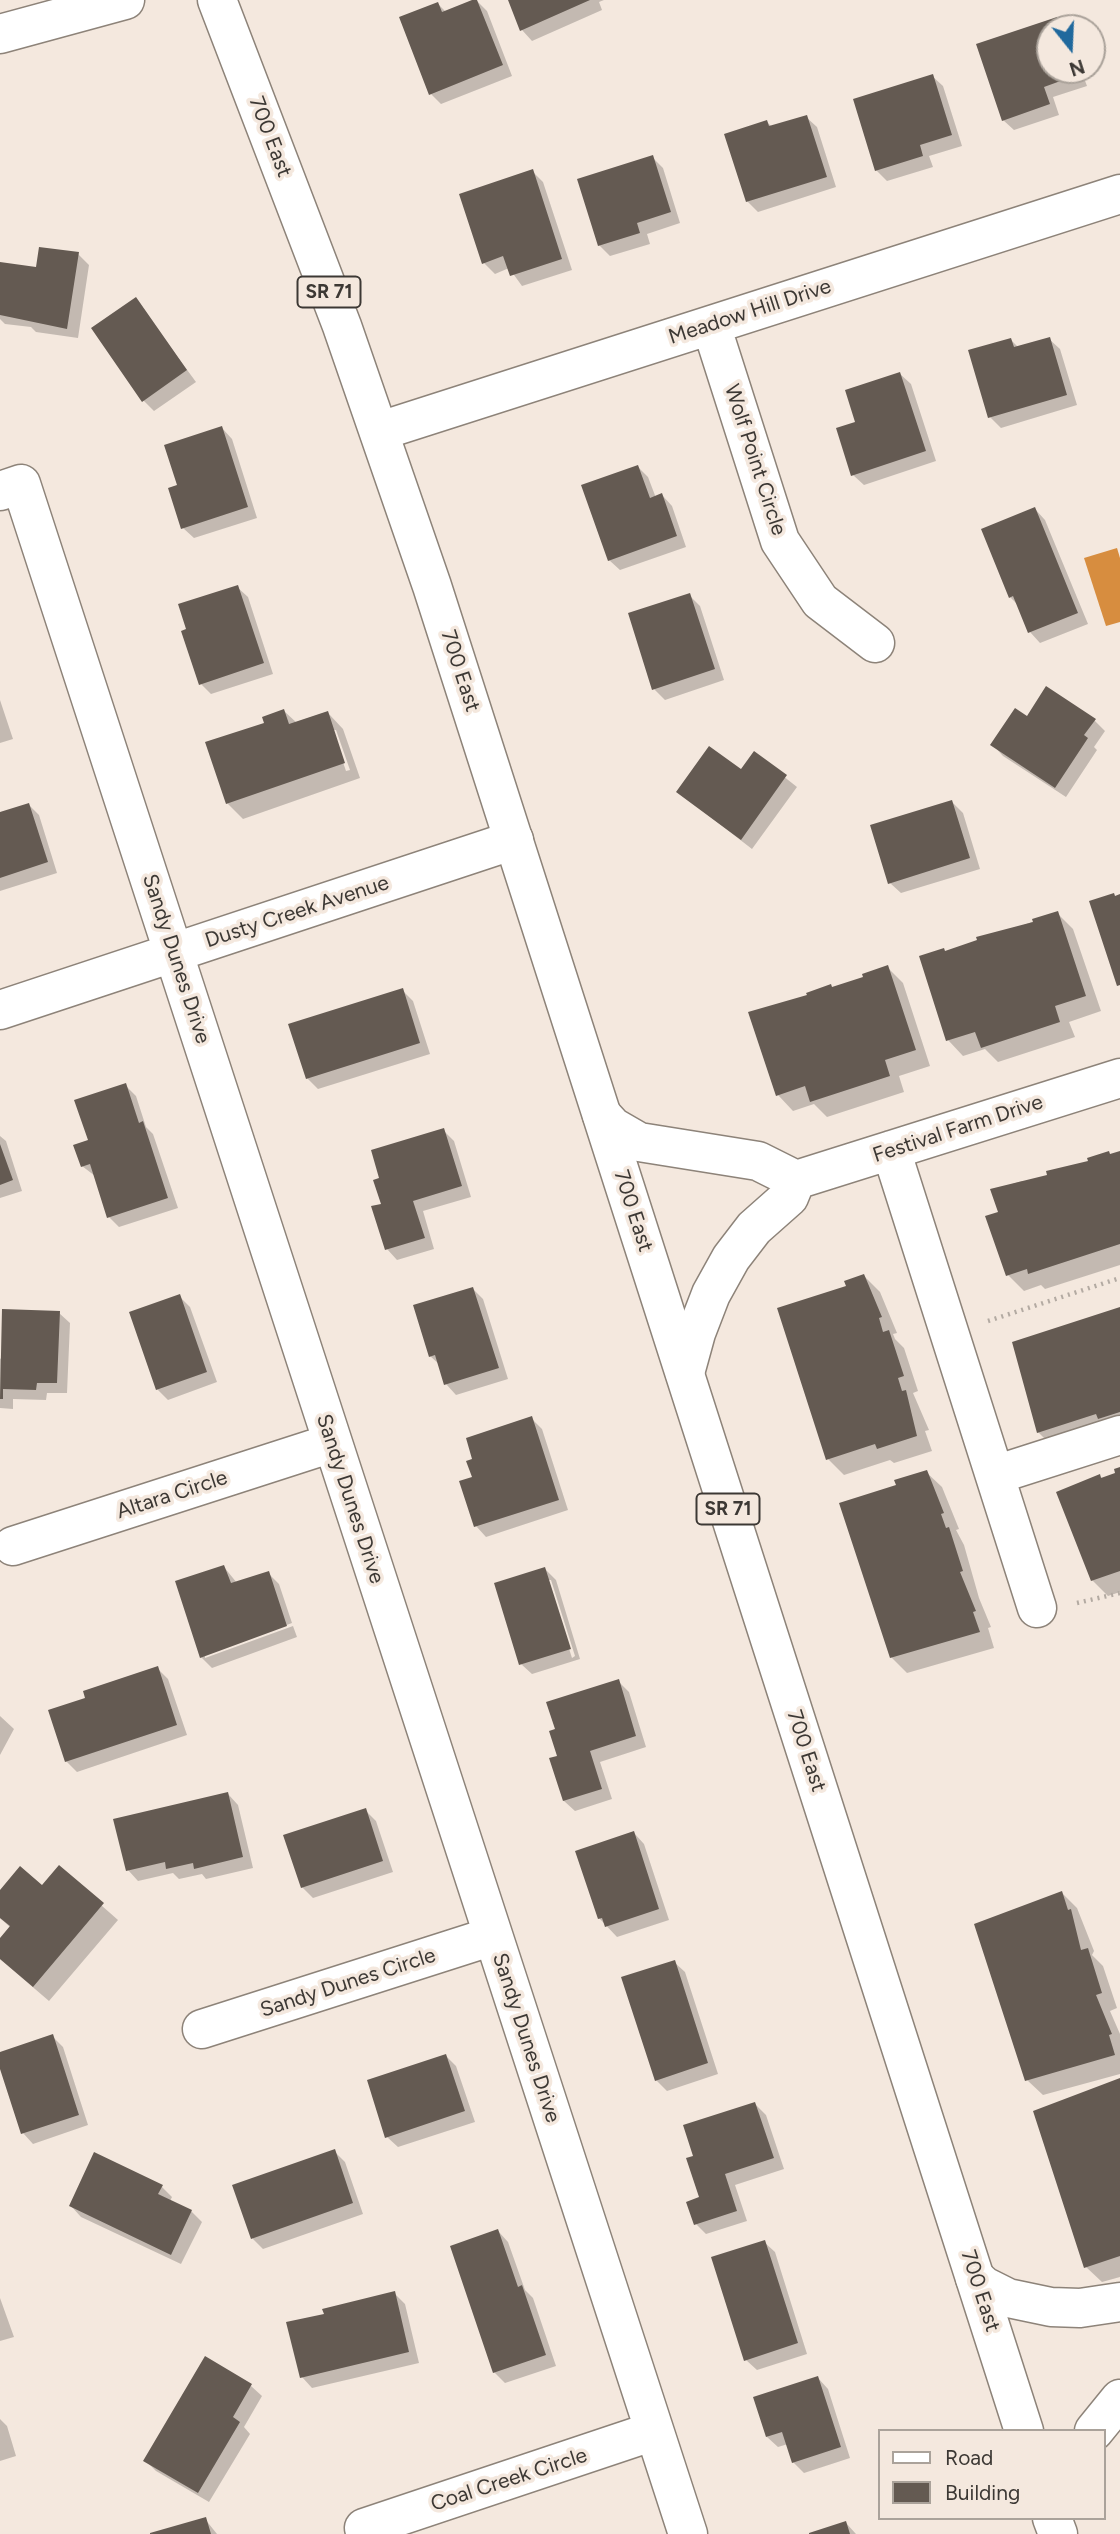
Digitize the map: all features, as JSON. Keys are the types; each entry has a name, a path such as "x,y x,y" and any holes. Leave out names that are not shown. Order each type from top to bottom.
{"street":[{"path":"0,34 125,0"},
{"name":"700 East","path":"217,0 380,431 514,840 1023,2429"},
{"name":"Meadow Hill Drive","path":"380,431 1120,194"},
{"name":"Wolf Point Circle","path":"711,325 780,541 820,601 875,643"},
{"name":"Sandy Dunes Drive","path":"0,491 21,484 688,2534"},
{"name":"Dusty Creek Avenue","path":"0,1010 514,840"},
{"name":"Festival Farm Drive","path":"796,1181 1120,1077"},
{"path":"602,1115 613,1127 639,1142 758,1161 796,1181 789,1197 754,1228 732,1258 706,1307 685,1373"},
{"path":"891,1150 1037,1608"},
{"path":"995,1475 1120,1435"},
{"name":"Altara Circle","path":"13,1546 332,1443"},
{"name":"Sandy Dunes Circle","path":"202,2029 493,1936"},
{"path":"975,2278 984,2286 1008,2298 1051,2307 1080,2308 1120,2302"},
{"path":"1096,2429 1120,2399"},
{"name":"Coal Creek Circle","path":"364,2528 654,2431"}],"path":[{"path":"950,1334 1120,1278"}],"shaded area":[{"path":"1117,548 1120,558 1120,622 1106,626 1084,558"}],"building":[{"path":"477,0 503,65 429,95 399,17 438,2 442,12"},
{"path":"508,0 590,0 520,31"},
{"path":"1036,24 1036,84 1052,84 1044,87 1050,104 1002,121 976,44"},
{"path":"933,74 952,135 920,145 923,156 875,171 853,99"},
{"path":"807,115 827,177 746,202 724,134 767,120 769,126"},
{"path":"653,155 671,212 637,223 640,233 598,246 577,179"},
{"path":"533,169 562,259 510,276 503,256 482,264 459,194"},
{"path":"39,247 79,252 67,329 0,315 0,262 36,267"},
{"path":"136,297 187,370 142,402 91,328"},
{"path":"1050,337 1067,395 988,418 968,350 1011,338 1014,347"},
{"path":"900,372 926,451 851,476 836,428 855,422 845,390"},
{"path":"222,426 248,507 181,529 168,488 177,485 164,445"},
{"path":"638,465 650,498 662,493 677,536 608,561 581,485"},
{"path":"1035,507 1078,613 1028,633 1013,596 1009,598 981,529"},
{"path":"238,585 264,663 199,685 181,631 186,629 178,604"},
{"path":"690,593 715,669 652,690 628,613"},
{"path":"1046,686 1096,719 1084,735 1088,738 1055,788 990,745 1015,708 1027,716"},
{"path":"284,709 289,724 328,711 345,763 226,804 205,742 264,723 262,717"},
{"path":"709,746 741,769 754,751 787,775 741,840 676,792"},
{"path":"952,800 970,858 888,884 870,825"},
{"path":"29,803 48,862 0,878 0,812"},
{"path":"1114,893 1115,896 1120,894 1120,985 1117,986 1089,901"},
{"path":"1058,911 1086,996 1055,1006 1060,1022 981,1048 975,1032 946,1041 919,956 944,948 945,951 977,940 976,937 1033,922 1032,919"},
{"path":"888,965 916,1050 885,1060 890,1076 810,1102 805,1086 776,1096 748,1012 807,995 806,993 831,984 832,987 863,977 862,974"},
{"path":"403,988 420,1043 306,1079 288,1024"},
{"path":"126,1083 139,1123 143,1121 168,1198 107,1218 90,1164 81,1167 73,1145 88,1140 74,1100"},
{"path":"444,1128 462,1186 413,1201 425,1238 385,1250 371,1206 381,1204 373,1180 379,1178 371,1150"},
{"path":"0,1144 13,1180 0,1185"},
{"path":"1109,1151 1110,1154 1120,1151 1120,1244 1028,1274 1027,1269 1006,1276 985,1216 998,1212 990,1189 1047,1175 1046,1171 1088,1161 1087,1158"},
{"path":"864,1274 882,1317 879,1318 883,1332 889,1330 904,1376 898,1378 902,1391 906,1390 917,1436 877,1449 875,1444 826,1460 777,1308 846,1286 844,1281"},
{"path":"473,1287 499,1368 444,1385 435,1355 429,1357 413,1305"},
{"path":"180,1294 207,1372 156,1390 129,1312"},
{"path":"1120,1307 1120,1412 1098,1419 1096,1414 1037,1433 1012,1342"},
{"path":"2,1309 60,1311 57,1383 37,1383 36,1390 3,1389 3,1399 0,1399"},
{"path":"532,1416 559,1500 474,1527 459,1481 472,1477 466,1461 472,1459 466,1438"},
{"path":"1120,1467 1120,1571 1091,1581 1056,1492 1100,1474 1101,1478 1115,1473 1114,1469"},
{"path":"927,1470 944,1513 941,1514 946,1528 949,1527 963,1571 960,1572 976,1611 973,1612 980,1632 890,1658 839,1503 896,1485 894,1480"},
{"path":"224,1565 231,1583 269,1571 287,1626 200,1658 175,1581"},
{"path":"545,1567 571,1649 519,1665 494,1583"},
{"path":"158,1666 177,1725 65,1762 48,1710 85,1698 83,1691"},
{"path":"619,1679 636,1736 590,1751 602,1789 563,1801 549,1758 557,1756 549,1731 555,1729 546,1702"},
{"path":"228,1792 243,1857 194,1869 193,1863 166,1869 165,1862 126,1871 113,1819"},
{"path":"366,1808 383,1861 301,1888 283,1835"},
{"path":"634,1831 659,1909 605,1927 602,1918 598,1919 575,1851"},
{"path":"59,1865 104,1903 33,1987 0,1959 0,1938 10,1926 0,1918 0,1890 20,1866 42,1885"},
{"path":"1062,1891 1068,1910 1071,1909 1081,1950 1088,1948 1102,1993 1096,1995 1112,2034 1109,2035 1115,2055 1025,2081 974,1924"},
{"path":"675,1960 708,2063 655,2081 621,1977"},
{"path":"53,2034 79,2115 21,2134 0,2069 0,2052"},
{"path":"446,2054 465,2111 385,2138 367,2080"},
{"path":"1120,2078 1120,2256 1084,2268 1033,2111"},
{"path":"755,2102 774,2158 725,2174 737,2211 694,2225 686,2202 699,2197 686,2158 693,2156 683,2125"},
{"path":"335,2149 353,2203 251,2239 232,2185"},
{"path":"94,2152 163,2185 158,2194 192,2210 171,2255 69,2206"},
{"path":"498,2229 518,2287 522,2285 546,2355 493,2373 450,2246"},
{"path":"765,2240 798,2343 744,2361 711,2257"},
{"path":"395,2291 409,2352 300,2378 286,2322 324,2314 322,2309"},
{"path":"205,2356 252,2384 233,2417 240,2422 198,2493 143,2461"},
{"path":"818,2376 841,2447 792,2463 782,2432 766,2437 753,2397"},
{"path":"206,2517 211,2534 150,2534 150,2533"},
{"path":"846,2521 850,2534 809,2534 809,2533"}]}
